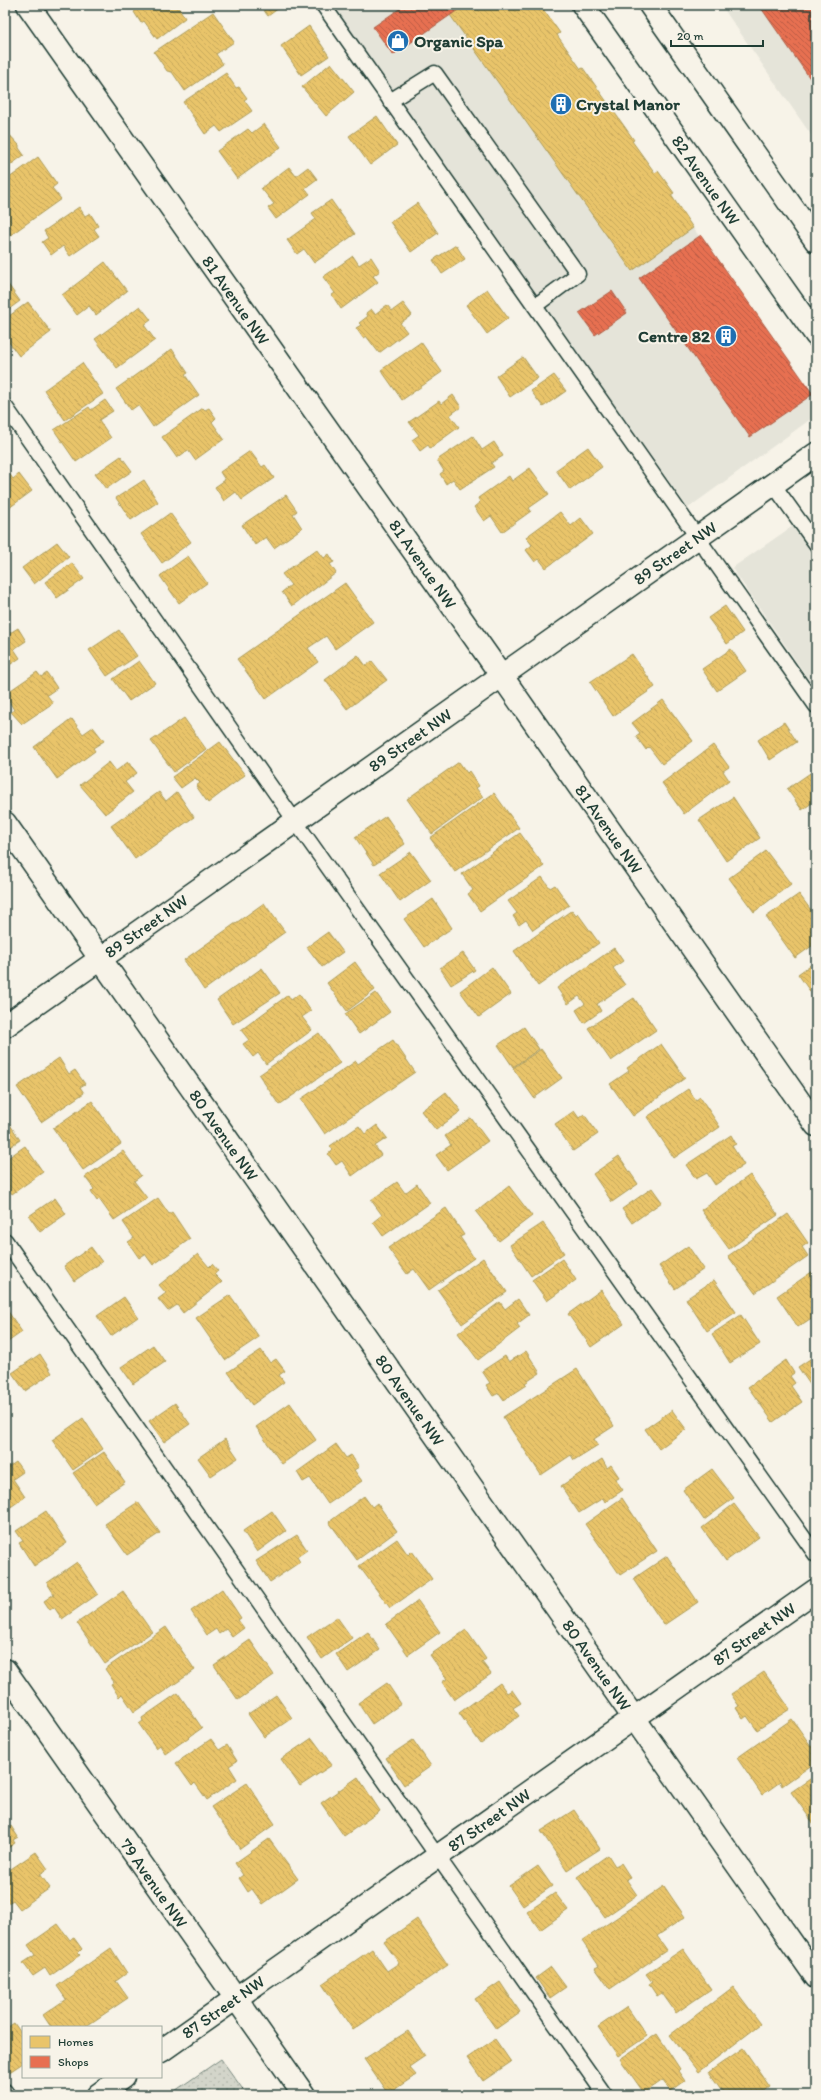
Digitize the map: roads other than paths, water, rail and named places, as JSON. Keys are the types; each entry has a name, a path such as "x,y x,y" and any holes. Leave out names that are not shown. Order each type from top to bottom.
{"street":[{"name":"81 Avenue NW","path":"28,5 502,676 816,1125"},
{"name":"82 Avenue NW","path":"583,5 816,335"},
{"path":"650,5 816,241"},
{"name":"89 Street NW","path":"5,1026 816,454"},
{"name":"80 Avenue NW","path":"5,823 816,1977"},
{"name":"87 Street NW","path":"162,2050 816,1590"},
{"name":"79 Avenue NW","path":"5,1670 304,2095"},
{"path":"98,2095 123,2078"}],"lane":[{"path":"323,5 816,706"},
{"path":"390,101 435,73 578,274 535,306"},
{"path":"5,406 295,821 816,1555"},
{"path":"773,484 816,544"},
{"path":"5,1240 605,2095"},
{"path":"5,2091 8,2095"}],"place":[{"name":"Organic Spa","path":"398,41"},
{"name":"Crystal Manor","path":"561,104"},
{"name":"Centre 82","path":"726,336"}]}
